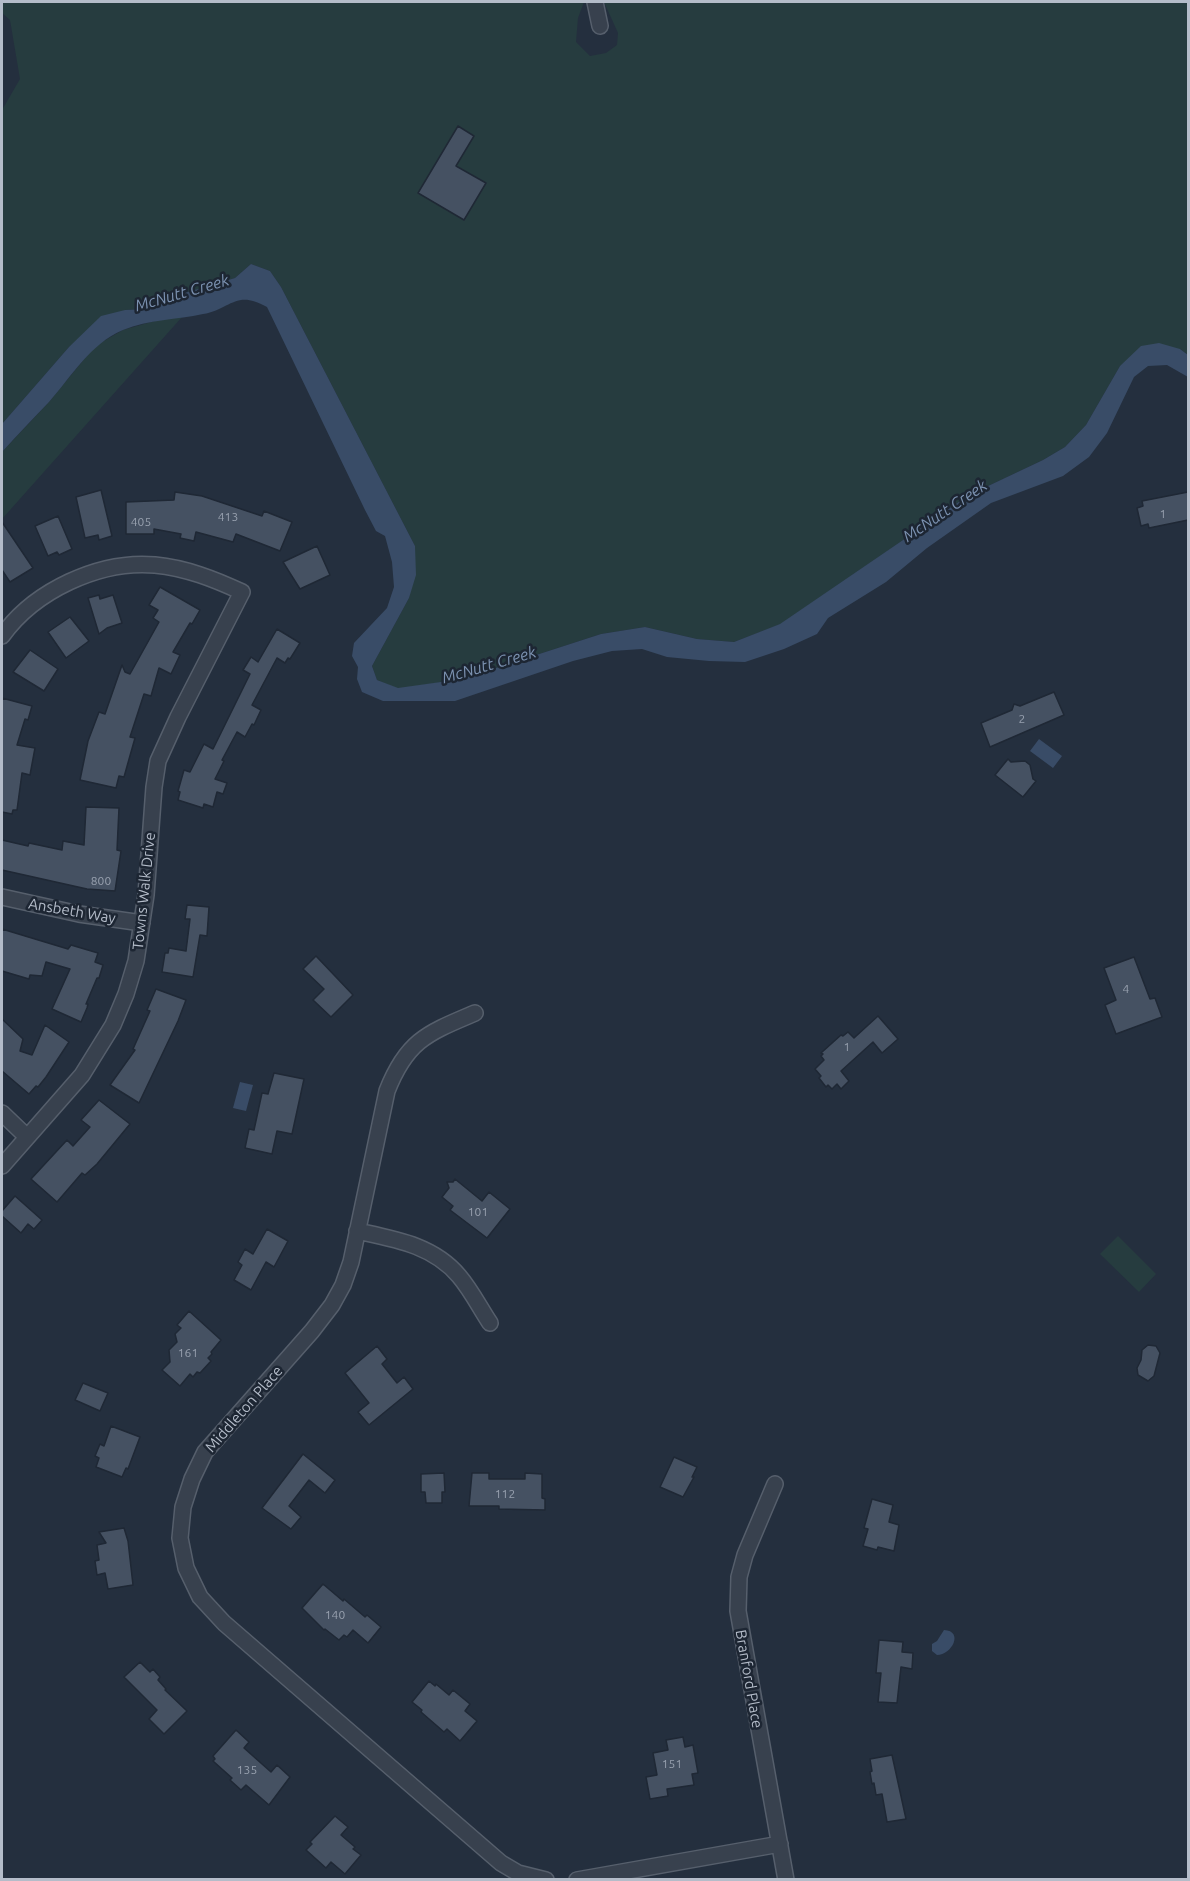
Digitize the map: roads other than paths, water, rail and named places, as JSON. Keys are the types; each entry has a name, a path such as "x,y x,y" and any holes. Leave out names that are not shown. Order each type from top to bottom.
{"street":[{"path":"595,2 600,26"},
{"name":"Towns Walk Drive","path":"2,636 8,627 31,606 53,591 108,569 133,566 168,567 213,579 242,592 170,732 159,761 154,787 147,893 136,961 126,994 113,1025 82,1075 2,1166"},
{"name":"Ansbeth Way","path":"2,897 79,914 142,922"},
{"name":"Middleton Place","path":"475,1013 433,1031 416,1043 394,1071 387,1091 351,1262 343,1285 332,1305 312,1331 205,1452 192,1479 183,1507 180,1538 186,1568 200,1597 224,1623 501,1863 518,1873 546,1880"},
{"path":"2,1113 27,1137"},
{"path":"357,1231 404,1241 438,1257 460,1277 490,1323"},
{"name":"Branford Place","path":"775,1484 745,1555 739,1577 738,1611 786,1880"},
{"path":"577,1880 780,1844"}],"water":[{"path":"251,264 270,271 281,287 415,546 416,575 409,598 372,666 377,680 398,688 462,679 601,634 645,627 697,639 734,642 780,624 969,495 1065,447 1086,425 1120,366 1141,346 1159,343 1180,349 1188,355 1188,377 1167,365 1148,366 1134,377 1107,433 1089,457 1063,476 991,503 927,548 886,582 828,618 817,634 784,649 745,662 667,657 642,649 612,651 573,661 455,701 383,701 362,692 357,679 358,667 352,656 354,643 387,608 394,587 392,562 385,536 376,531 365,510 267,307 256,302 241,300 213,312 133,326 111,336 91,352 49,402 2,452 2,424 69,347 101,316 125,310 149,309 171,297 235,278"},
{"path":"1039,739 1062,756 1053,768 1030,751"},
{"path":"240,1082 253,1085 246,1111 233,1108"},
{"path":"944,1630 953,1634 954,1643 947,1651 937,1655 932,1651 932,1644 937,1641"}],"water label":[{"name":"McNutt Creek","path":"182,293"},
{"name":"McNutt Creek","path":"945,511"},
{"name":"McNutt Creek","path":"489,665"}]}
